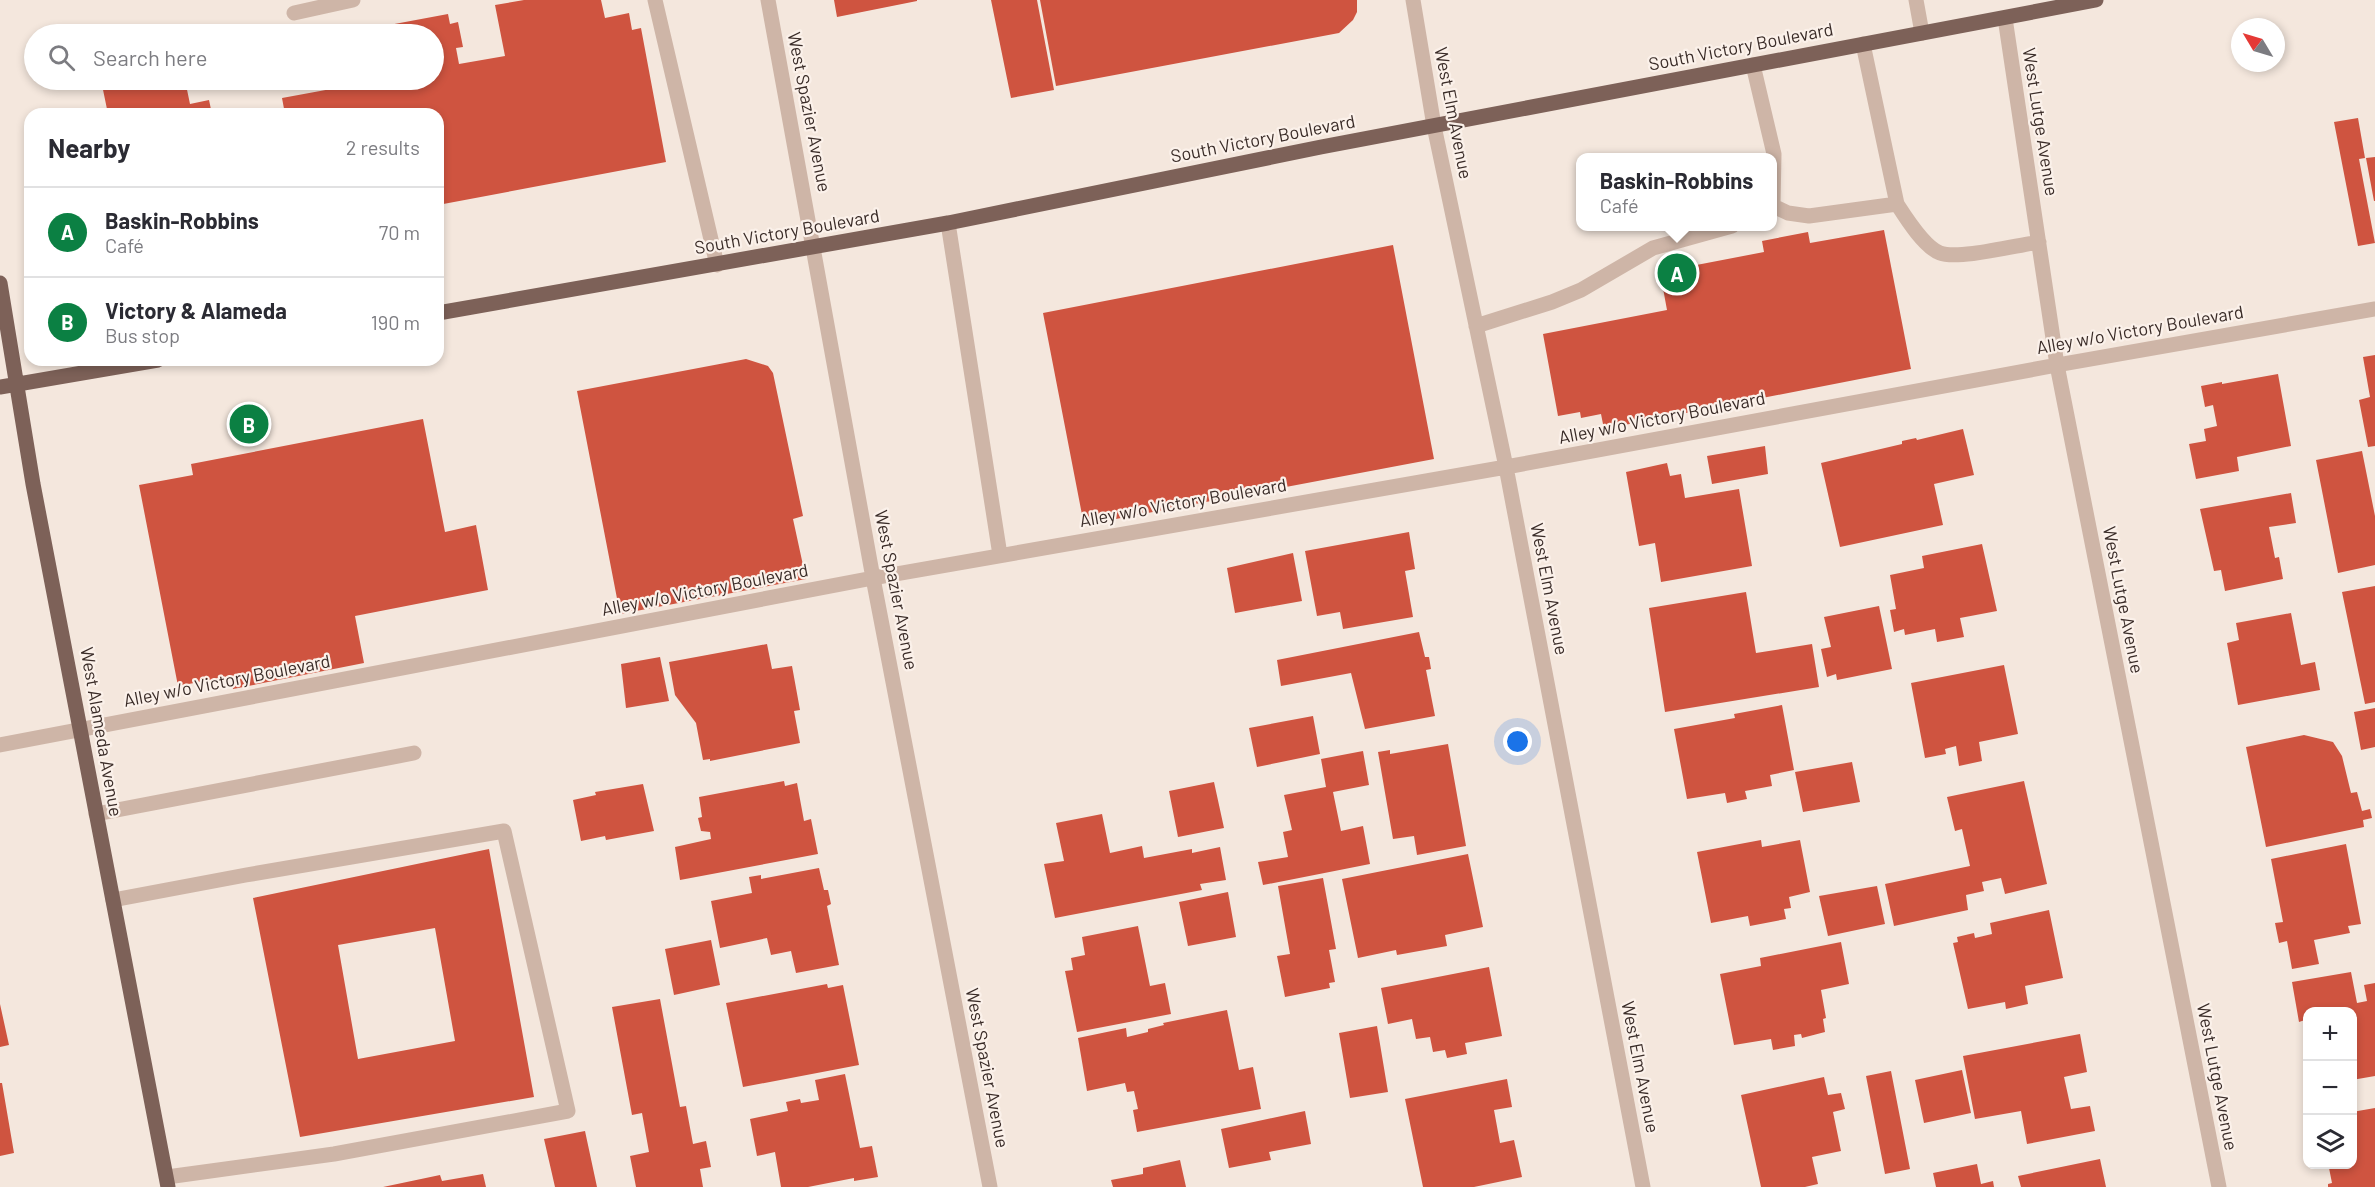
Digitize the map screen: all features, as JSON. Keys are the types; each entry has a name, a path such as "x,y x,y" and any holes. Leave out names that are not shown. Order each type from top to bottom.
{"main road":[{"name":"South Victory Boulevard","path":"444,313 948,223 1434,126 2096,0"},
{"name":"West Alameda Avenue","path":"0,283 33,484 168,1182"},
{"path":"0,387 123,366"}],"street":[{"path":"294,13 353,0"},
{"path":"655,0 717,265"},
{"name":"West Spazier Avenue","path":"768,0 873,578 990,1187"},
{"name":"West Elm Avenue","path":"1413,0 1434,126 1506,467 1643,1187"},
{"path":"1916,0 1922,33"},
{"name":"West Lutge Avenue","path":"2005,18 2057,365 2219,1187"},
{"path":"1863,44 1896,204 1912,226 1940,253 1957,255 2038,242"},
{"path":"1753,65 1774,153"},
{"path":"1777,207 1788,213 1809,216 1896,204"},
{"path":"948,223 1000,555"},
{"path":"1476,326 1581,290 1653,248 1714,231"},
{"name":"Alley w/o Victory Boulevard","path":"0,745 873,578 1506,467 2375,309"},
{"path":"96,814 414,753"},
{"path":"113,900 504,831 568,1111 168,1182"}],"building":[{"path":"524,0 601,0 605,18 629,13 632,30 641,28 666,162 444,204 444,108 284,108 282,98 326,90 444,90 444,24 394,24 448,14 450,24 458,22 463,47 456,48 459,64 505,56 495,5"},
{"path":"834,0 917,0 917,1 837,17"},
{"path":"991,0 1037,0 1054,90 1011,98"},
{"path":"1040,0 1357,0 1357,12 1353,20 1339,33 1056,86"},
{"path":"103,90 187,90 190,104 209,100 211,108 107,108"},
{"path":"2358,118 2365,158 2359,159 2375,243 2358,246 2334,122"},
{"path":"2375,157 2375,201 2374,201 2366,158"},
{"path":"1884,230 1911,369 1604,429 1601,414 1581,418 1580,412 1558,416 1543,334 1667,310 1660,272 1764,252 1762,241 1808,232 1810,243"},
{"path":"1393,245 1434,459 1084,525 1043,313"},
{"path":"2375,355 2375,446 2368,447 2359,400 2370,397 2363,357"},
{"path":"746,359 768,366 773,373 803,516 793,519 806,579 620,614 577,391"},
{"path":"2278,374 2291,446 2237,457 2239,471 2196,479 2189,444 2206,441 2204,429 2217,426 2213,405 2205,407 2201,386"},
{"path":"423,419 445,532 476,525 488,590 355,616 364,663 233,689 231,676 178,686 139,485 193,475 191,464"},
{"path":"1963,429 1974,475 1934,484 1943,525 1840,547 1821,463 1902,444 1902,441 1916,438 1917,440"},
{"path":"1765,446 1768,474 1712,484 1707,456"},
{"path":"2362,451 2375,516 2375,565 2338,573 2316,460"},
{"path":"1667,463 1670,476 1681,474 1685,498 1739,489 1752,566 1661,582 1655,543 1639,546 1626,472"},
{"path":"2291,493 2296,523 2269,527 2275,558 2279,557 2283,579 2225,591 2221,570 2214,571 2200,509"},
{"path":"1409,532 1415,569 1405,571 1413,617 1343,629 1340,612 1317,616 1305,551"},
{"path":"1982,544 1997,611 1960,618 1964,637 1937,642 1935,629 1905,635 1904,629 1894,632 1890,610 1896,609 1890,575 1924,568 1922,556"},
{"path":"1293,553 1302,601 1235,613 1227,568"},
{"path":"2375,586 2375,702 2365,704 2342,592"},
{"path":"1746,592 1756,653 1812,644 1819,687 1665,712 1649,608"},
{"path":"1879,606 1892,669 1837,680 1836,674 1827,677 1821,649 1831,647 1824,617"},
{"path":"2291,613 2301,665 2315,662 2320,690 2238,705 2227,643 2239,640 2236,623"},
{"path":"1419,632 1425,657 1429,657 1431,669 1426,670 1435,716 1365,729 1351,673 1281,686 1277,660"},
{"path":"767,644 772,669 792,666 800,710 794,711 800,743 710,761 710,759 703,760 696,723 675,695 669,662"},
{"path":"660,657 669,701 626,708 621,664"},
{"path":"2004,665 2018,734 1979,742 1982,761 1959,766 1956,746 1945,749 1946,754 1925,758 1911,683"},
{"path":"1782,705 1794,770 1770,775 1772,786 1745,791 1747,799 1727,803 1725,793 1687,799 1674,729 1735,718 1734,714"},
{"path":"2375,708 2375,747 2361,750 2354,712"},
{"path":"1313,716 1320,754 1257,767 1249,728"},
{"path":"2304,735 2333,742 2342,756 2351,793 2357,792 2362,811 2370,809 2372,818 2363,820 2364,827 2266,847 2246,747"},
{"path":"1448,744 1466,846 1417,855 1414,836 1393,839 1378,752 1390,750 1390,754"},
{"path":"1363,751 1369,785 1333,792 1341,831 1363,826 1370,864 1263,885 1258,862 1288,857 1283,832 1292,830 1284,795 1326,787 1321,759"},
{"path":"1852,762 1860,802 1803,812 1795,772"},
{"path":"784,781 785,786 797,783 804,821 811,819 818,854 680,880 675,847 711,839 710,832 701,831 698,818 702,817 699,797"},
{"path":"2024,781 2047,884 2005,894 2001,878 1982,882 1984,891 1966,895 1968,910 1894,926 1885,884 1970,866 1962,829 1955,831 1947,797"},
{"path":"1214,782 1224,828 1178,837 1169,791"},
{"path":"643,784 654,831 606,840 605,836 581,841 573,800 596,795 595,792"},
{"path":"1102,814 1110,853 1142,846 1144,858 1192,849 1192,853 1220,847 1226,880 1200,884 1202,890 1055,918 1044,864 1064,861 1056,823"},
{"path":"1761,840 1762,847 1800,840 1810,892 1789,897 1791,908 1784,909 1786,919 1750,926 1748,916 1711,923 1697,852"},
{"path":"2346,844 2361,924 2348,926 2350,933 2314,940 2319,964 2292,969 2287,941 2279,943 2275,923 2283,922 2271,859"},
{"path":"489,849 534,1097 300,1137 253,898","holes":["435,928 455,1041 358,1059 338,945"]},
{"path":"1468,854 1483,927 1445,935 1447,946 1397,955 1396,950 1358,958 1342,879"},
{"path":"819,868 824,890 828,890 831,904 827,906 839,965 796,973 791,951 771,955 767,938 720,948 711,901 752,893 749,877 761,875 761,879"},
{"path":"1323,878 1336,949 1329,950 1335,982 1329,983 1330,988 1285,997 1277,956 1290,954 1278,886"},
{"path":"1877,886 1885,924 1828,936 1819,896"},
{"path":"1228,892 1236,937 1188,946 1179,902"},
{"path":"2049,910 2063,978 2025,986 2028,1004 2006,1009 2005,1002 1968,1009 1953,943 1958,942 1957,937 1974,933 1975,938 1992,934 1990,923"},
{"path":"1138,926 1150,986 1165,983 1171,1014 1077,1032 1065,971 1073,970 1071,958 1085,955 1082,937"},
{"path":"711,940 720,985 674,995 665,949"},
{"path":"1841,942 1849,984 1821,990 1826,1018 1823,1019 1825,1032 1802,1038 1801,1034 1794,1035 1795,1046 1773,1050 1771,1039 1734,1045 1720,974 1761,966 1760,958"},
{"path":"1489,967 1502,1036 1465,1043 1467,1054 1447,1058 1445,1050 1433,1052 1430,1037 1416,1039 1412,1019 1388,1024 1381,988"},
{"path":"2351,972 2357,1003 2367,1001 2364,985 2375,983 2375,1076 2357,1079 2357,1007 2303,1007 2303,1021 2299,1022 2292,982"},
{"path":"827,984 828,988 843,985 859,1065 743,1087 726,1003"},
{"path":"660,999 680,1107 686,1106 693,1144 706,1141 711,1167 700,1169 703,1187 636,1187 630,1156 649,1152 642,1113 632,1115 612,1007"},
{"path":"0,1004 9,1045 0,1047"},
{"path":"1227,1010 1239,1070 1253,1067 1261,1109 1137,1132 1133,1110 1138,1109 1134,1091 1127,1092 1125,1083 1087,1091 1078,1038 1126,1028 1127,1037 1148,1032 1148,1029 1164,1025 1163,1023"},
{"path":"1377,1026 1388,1092 1350,1098 1339,1033"},
{"path":"2080,1034 2087,1072 2064,1077 2071,1109 2090,1106 2095,1131 2027,1144 2021,1111 1975,1119 1963,1056"},
{"path":"1962,1070 1971,1113 1924,1123 1915,1080"},
{"path":"1891,1071 1910,1169 1885,1174 1866,1076"},
{"path":"845,1074 860,1148 872,1146 878,1177 854,1181 854,1178 808,1187 781,1187 775,1152 757,1156 750,1119 788,1111 786,1102 800,1099 801,1103 819,1100 815,1080"},
{"path":"1824,1077 1828,1095 1841,1093 1845,1109 1833,1112 1841,1151 1812,1157 1818,1184 1805,1187 1761,1187 1741,1095"},
{"path":"1507,1079 1512,1107 1494,1110 1500,1143 1514,1140 1522,1177 1474,1187 1423,1187 1405,1099"},
{"path":"0,1083 2,1083 14,1153 0,1156"},
{"path":"2375,1108 2375,1187 2328,1187 2328,1184 2332,1183 2329,1169 2357,1169 2357,1111"},
{"path":"1305,1111 1311,1144 1269,1152 1271,1160 1229,1168 1221,1129"},
{"path":"585,1131 597,1187 555,1187 544,1139"},
{"path":"2100,1159 2106,1187 2021,1187 2018,1176"},
{"path":"1180,1160 1186,1187 1113,1187 1111,1180 1143,1174 1143,1168"},
{"path":"1977,1164 1981,1184 1993,1181 1994,1187 1936,1187 1933,1173"},
{"path":"483,1174 486,1187 383,1187 440,1175 442,1181"}],"place":[{"name":"Baskin-Robbins","path":"1677,273"},
{"name":"Victory & Alameda","path":"249,424"}]}
